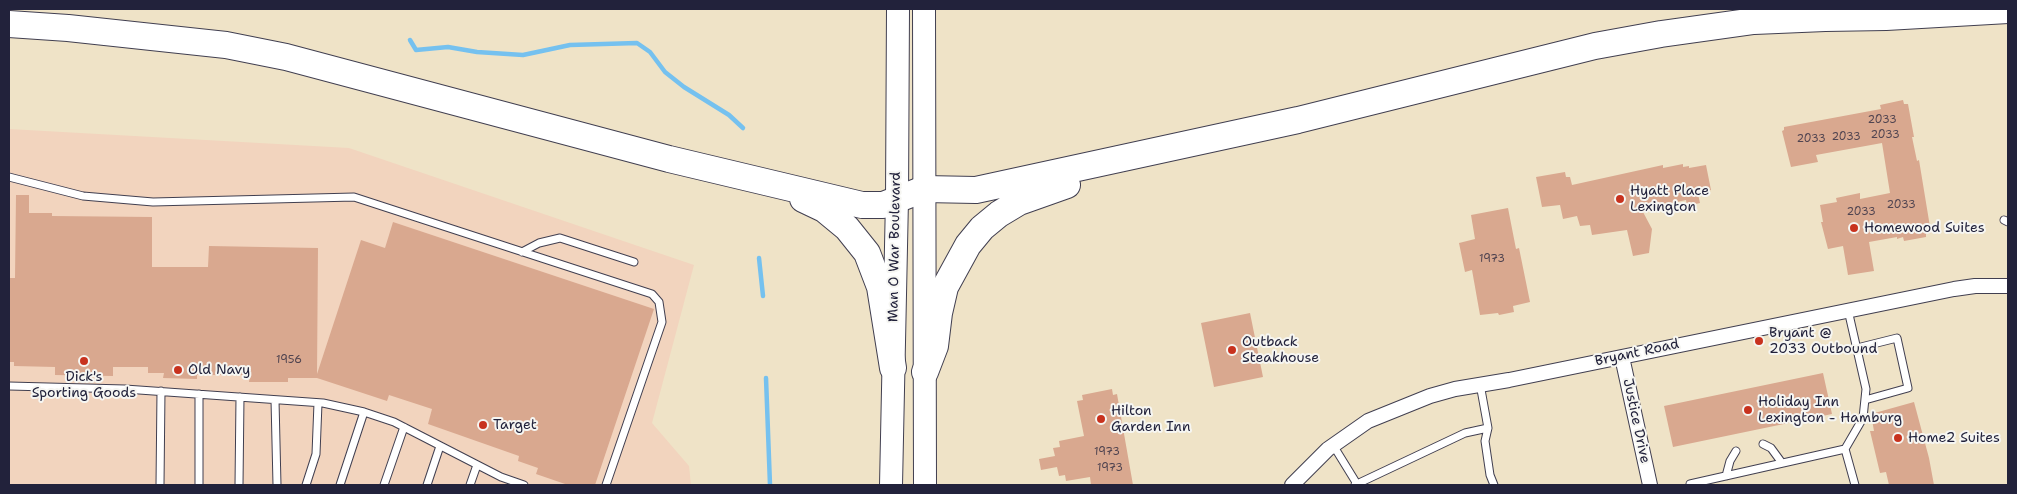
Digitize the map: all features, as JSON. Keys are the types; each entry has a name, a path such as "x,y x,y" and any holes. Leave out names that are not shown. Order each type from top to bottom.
{"highway":[{"path":"9,24 68,28 226,45 286,57 669,160 862,204 883,205 924,189 976,190 1269,126 1595,46 1661,34 1754,21 1886,17 2008,10"},
{"path":"925,372 935,346 938,313 945,287 968,245 982,228 999,214 1019,202 1043,192 1269,126"},
{"path":"749,178 811,202 839,222 857,239 867,253 880,287 893,368"}],"main road":[{"name":"Man O War Boulevard","path":"891,485 897,200 898,9"},
{"name":"Man O War Boulevard","path":"924,9 925,485"}],"street":[{"name":"Bryant Road","path":"1292,485 1333,445 1368,421 1430,396 1480,384 1954,289 1975,286 2008,286"},
{"name":"Justice Drive","path":"1622,357 1650,485"}],"lane":[{"path":"9,177 83,196 153,202 354,197 652,294 659,302 662,322 606,485"},
{"path":"522,252 539,243 560,238 634,262"},
{"path":"1689,485 1845,449 1864,418 1866,389 1848,310"},
{"path":"1857,348 1897,338 1908,388 1865,400"},
{"path":"1480,384 1488,428 1485,442 1490,475 1494,485"},
{"path":"9,386 200,394 318,403 364,412 404,427 513,483 524,485"},
{"path":"160,485 161,392"},
{"path":"199,485 200,394"},
{"path":"239,485 240,397"},
{"path":"275,400 277,485"},
{"path":"306,485 316,454 318,403"},
{"path":"340,485 364,412"},
{"path":"384,485 404,427"},
{"path":"1333,445 1357,485 1465,432 1488,428"},
{"path":"1763,444 1771,448 1782,463"},
{"path":"427,485 440,446"},
{"path":"1845,449 1855,485"},
{"path":"1726,476 1730,461 1736,451"},
{"path":"470,485 477,465"}],"shaded area":[{"path":"9,129 349,148 694,265 652,423 689,466 691,485 9,485"}],"building":[{"path":"1903,100 1904,104 1908,104 1914,137 1912,137 1917,161 1919,160 1931,233 1926,234 1926,237 1904,241 1903,237 1897,239 1897,237 1869,242 1874,271 1848,275 1843,246 1828,249 1821,222 1823,222 1820,205 1837,202 1836,198 1860,193 1860,199 1890,193 1882,143 1816,155 1818,162 1791,167 1782,131 1784,127 1881,109 1880,105"},
{"name":"Hyatt Place Lexington","path":"1683,164 1683,167 1689,166 1689,168 1706,165 1711,190 1698,194 1700,203 1687,206 1686,200 1643,212 1652,229 1649,253 1633,256 1627,230 1592,235 1590,225 1580,226 1577,216 1563,219 1560,205 1542,207 1536,177 1565,172 1566,177 1570,177 1572,185 1663,165 1663,168"},
{"path":"16,195 29,195 29,213 52,213 52,216 152,217 152,267 208,267 209,246 318,248 317,374 361,240 385,248 393,222 654,309 595,485 568,485 536,474 538,468 518,461 519,456 428,424 432,409 389,395 387,401 317,378 288,378 288,382 249,382 250,375 197,375 197,379 163,378 164,373 148,373 148,367 113,367 113,376 55,375 55,367 14,366 14,362 9,362 9,278 15,278"},
{"path":"1508,208 1516,249 1519,248 1530,302 1513,306 1514,312 1499,315 1498,313 1480,315 1472,270 1465,272 1459,243 1475,239 1471,215"},
{"name":"Outback Steakhouse","path":"1250,313 1263,377 1214,387 1201,323"},
{"name":"Holiday Inn Lexington - Hamburg","path":"1823,373 1832,414 1673,447 1664,406"},
{"name":"Hilton Garden Inn","path":"1112,389 1113,395 1117,394 1133,485 1091,485 1090,477 1066,481 1065,475 1059,476 1057,467 1041,470 1039,459 1055,456 1053,448 1060,447 1059,441 1084,436 1077,401 1083,400 1082,395"},
{"name":"Home2 Suites","path":"1914,402 1934,485 1889,485 1886,472 1880,473 1870,431 1874,431 1871,414"}],"waterway":[{"path":"410,40 416,50 448,47 477,52 523,55 570,45 637,43 650,52 665,72 684,87 729,115 743,128"},
{"path":"759,258 763,296"},
{"path":"766,378 770,485"}],"place":[{"name":"Hyatt Place Lexington","path":"1620,199"},
{"name":"Homewood Suites","path":"1854,228"},
{"name":"Bryant @ 2033 Outbound","path":"1759,341"},
{"name":"Outback Steakhouse","path":"1232,350"},
{"name":"Dick's Sporting Goods","path":"84,361"},
{"name":"Old Navy","path":"178,370"},
{"name":"Holiday Inn Lexington - Hamburg","path":"1748,410"},
{"name":"Hilton Garden Inn","path":"1101,419"},
{"name":"Target","path":"483,425"},
{"name":"Home2 Suites","path":"1898,438"}]}
